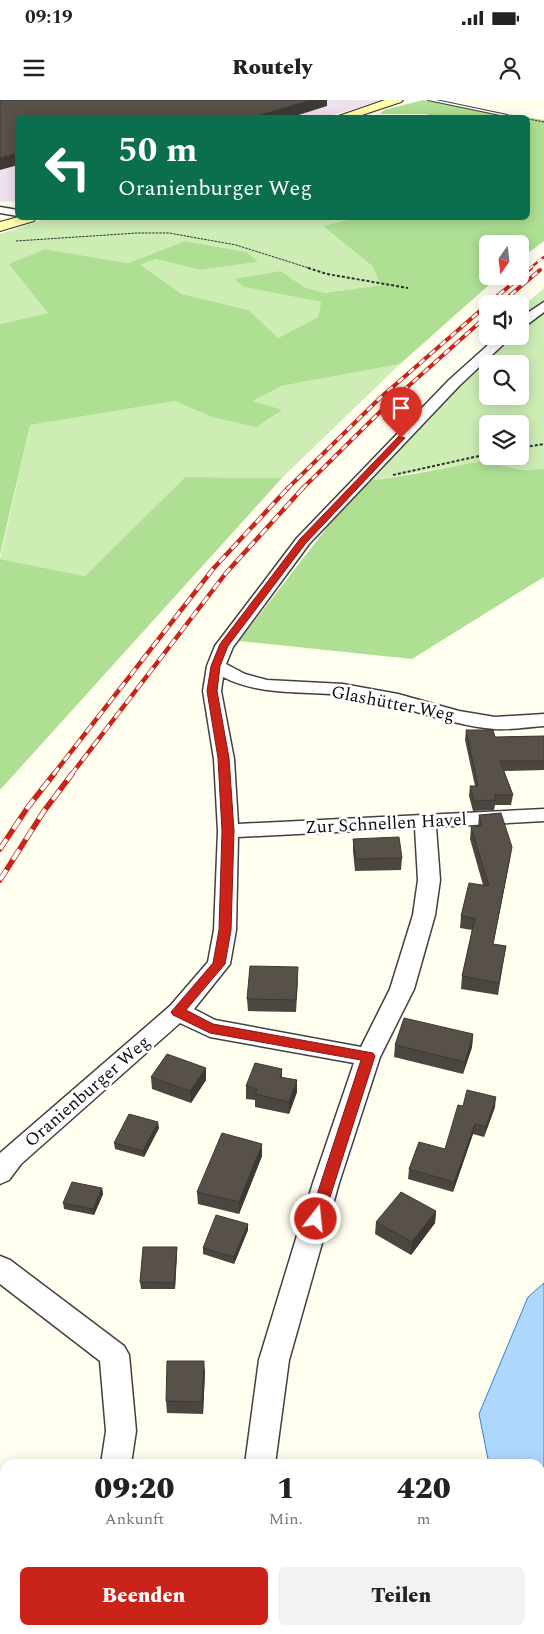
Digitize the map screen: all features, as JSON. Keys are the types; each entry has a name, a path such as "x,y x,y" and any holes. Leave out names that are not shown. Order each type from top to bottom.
{"street":[{"path":"348,115 397,100"},
{"path":"0,210 15,212"},
{"path":"0,227 23,220"},
{"path":"529,317 544,306"},
{"name":"Oranienburger Weg","path":"0,1173 12,1157 178,1012 219,964 225,930 228,831 224,758 212,691 216,666 224,646 303,541 454,383 496,345"},
{"name":"Glashütter Weg","path":"216,666 239,678 267,685 343,690 398,700 457,716 495,723 544,720"},
{"name":"Zur Schnellen Havel","path":"228,831 544,815"},
{"path":"261,1459 274,1360 326,1183 368,1056 402,989 424,915 429,880 425,821"},
{"path":"178,1012 210,1028 368,1056"},
{"path":"0,1268 114,1355 121,1431 117,1459"}],"lane":[{"path":"430,100 505,115"}],"path":[{"path":"530,119 544,122"},
{"path":"10,240 169,233 236,245 327,274 408,288"},
{"path":"529,446 544,444"},
{"path":"362,480 405,474 479,456"}],"shaded area":[{"path":"0,100 384,100 332,115 15,115 15,201 0,202"}],"green space":[{"path":"423,100 514,115 426,115 429,114 380,114 384,110"},
{"path":"530,118 544,120 544,241 529,252 529,235 479,235 479,285 489,285 400,364 282,386 252,401 282,410 256,427 212,417 175,401 30,425 0,555 0,324 48,313 9,264 45,249 128,263 185,241 247,252 258,262 200,270 156,259 140,265 182,294 249,310 278,338 318,317 321,302 244,287 235,279 281,271 304,287 324,293 381,285 372,266 323,226 347,220 530,220"},
{"path":"42,220 347,220 323,226 372,266 382,285 323,293 304,287 281,271 244,287 321,302 318,317 278,338 249,310 182,294 139,265 156,259 200,270 257,262 247,252 185,241 128,263 45,249 48,313 0,324 0,234"},
{"path":"544,288 544,469 522,470 500,465 529,465 529,415 479,415 479,462 360,482 479,367 479,405 529,405 529,355 491,355 502,345 529,345 529,301"},
{"path":"400,364 282,478 185,477 85,576 0,559 30,425 175,401 212,417 283,386"},
{"path":"479,461 479,465 499,465 522,470 544,469 544,577 412,659 239,641 360,482"},
{"path":"185,477 282,478 0,790 0,559 85,576"}],"water":[{"path":"544,1283 544,1459 488,1459 479,1414 528,1297"}],"building":[{"path":"0,100 311,100 260,115 15,115 15,154 0,158"},
{"path":"466,730 493,730 495,737 544,736 544,761 500,761 513,795 494,795 496,800 474,801 470,786 478,786"},
{"path":"501,813 512,847 493,944 506,946 499,983 462,976 475,918 461,916 469,883 489,886 471,827 482,826 479,815"},
{"path":"399,837 402,858 356,859 353,839"},
{"path":"250,966 298,967 296,1000 247,999"},
{"path":"404,1018 473,1034 465,1062 395,1045"},
{"path":"167,1054 206,1068 190,1091 151,1077"},
{"path":"255,1063 282,1069 280,1077 297,1080 289,1102 255,1094 257,1089 246,1086"},
{"path":"467,1090 496,1097 486,1127 475,1124 454,1182 409,1169 419,1142 445,1149 458,1105 463,1106"},
{"path":"129,1114 158,1122 143,1151 114,1143"},
{"path":"222,1133 262,1144 239,1202 197,1192"},
{"path":"72,1182 102,1188 93,1209 63,1203"},
{"path":"401,1192 436,1211 412,1242 376,1222"},
{"path":"216,1215 248,1224 234,1257 203,1248"},
{"path":"143,1247 177,1247 174,1283 140,1282"},
{"path":"167,1361 204,1361 202,1402 166,1401"}],"railway":[{"path":"529,269 544,257"},
{"path":"288,488 380,398 531,268"},
{"path":"511,295 540,270"},
{"path":"303,488 385,407 479,323"},
{"path":"53,775 213,569 288,488"},
{"path":"71,775 226,573 303,488"},
{"path":"0,849 28,807 54,774"},
{"path":"0,880 44,811 72,774"}],"route":[{"path":"316,1219 368,1056 210,1028 178,1012 219,964 225,930 228,831 224,758 212,691 216,666 224,646 303,541 401,438"}]}
